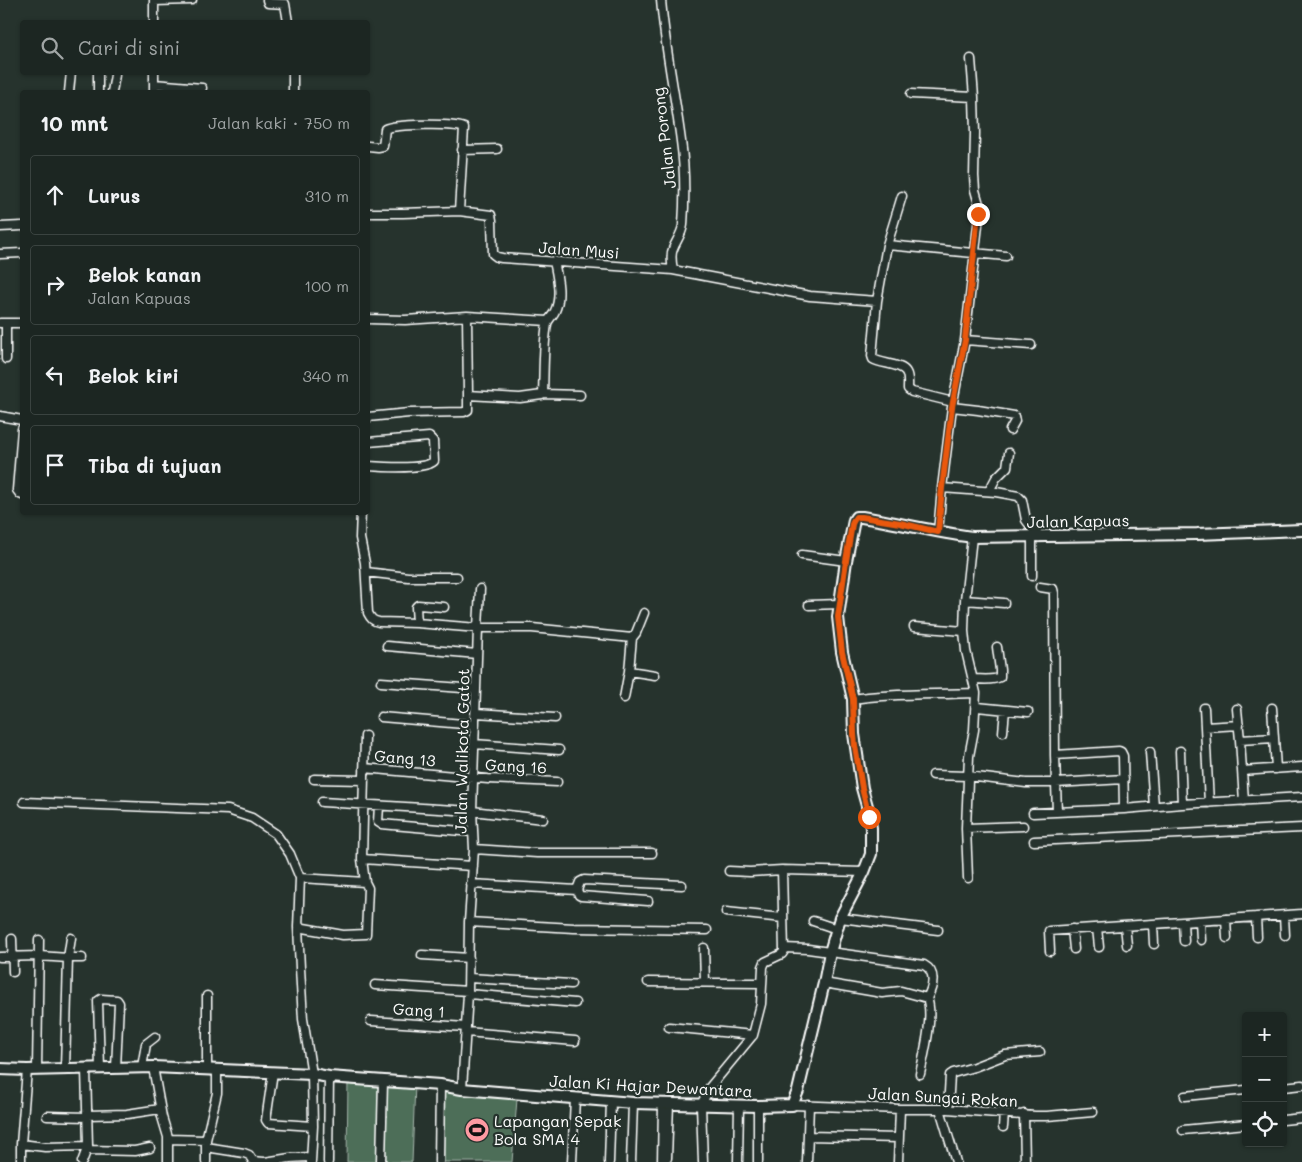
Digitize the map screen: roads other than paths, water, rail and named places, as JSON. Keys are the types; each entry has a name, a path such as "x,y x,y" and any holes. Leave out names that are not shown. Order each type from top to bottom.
{"main road":[{"name":"Jalan Kapuas","path":"846,561 852,524 856,517 900,523 972,537 1034,534 1197,534 1302,530"},
{"path":"792,1104 798,1091 836,929 871,854 872,842 868,814 855,746 853,699 842,652 838,617 846,561"},
{"name":"Jalan Ki Hajar Dewantara","path":"0,1070 153,1066 312,1074 633,1103 758,1106 788,1106 792,1104"}],"street":[{"path":"154,20 154,0 192,0"},
{"path":"267,0 268,3 285,4 288,20"},
{"name":"Jalan Porong","path":"662,0 666,48 681,140 684,182 683,225 673,248 673,270"},
{"path":"938,530 953,404 965,340 979,204 974,176 975,133 972,59"},
{"path":"69,90 70,75"},
{"path":"98,75 98,90"},
{"path":"112,90 115,75"},
{"path":"154,75 154,88 202,88"},
{"path":"293,90 294,75"},
{"path":"911,94 974,97"},
{"path":"370,146 382,146 385,129 388,128 451,125 464,128 459,211"},
{"path":"462,150 497,149"},
{"path":"902,196 887,245 877,301 872,359 903,368 907,373 908,389 912,392 978,410 1014,416 1015,421 1010,430"},
{"name":"Jalan Musi","path":"370,213 459,211 491,215 493,254 497,257 673,270 810,296 877,301"},
{"path":"0,227 20,226"},
{"path":"887,245 1006,256"},
{"path":"0,254 20,254"},
{"path":"544,394 544,357 548,321 556,310 558,301 554,261"},
{"path":"370,319 405,320 467,316 548,321"},
{"path":"370,417 409,413 464,412 468,410 467,316"},
{"path":"6,359 3,323 20,323"},
{"path":"965,340 1031,345"},
{"path":"468,395 520,398 544,394 580,395"},
{"path":"0,416 20,420"},
{"path":"370,442 429,437 433,441 434,454 434,461 426,465 413,467 370,466"},
{"path":"989,491 996,478 1006,467 1009,453"},
{"path":"20,470 17,490 20,494"},
{"path":"942,488 989,491 1018,496 1022,500 1026,520 1034,534 1032,576"},
{"path":"361,515 360,538 366,572 368,613 374,621 478,628 532,628 632,638"},
{"path":"968,878 966,828 968,776 969,756 974,730 976,693 966,651 964,631 965,600 972,537"},
{"path":"802,555 846,561"},
{"path":"366,572 408,577 457,577"},
{"path":"1040,587 1053,589 1057,812"},
{"name":"Jalan Walikota Gatot","path":"462,1089 474,849 472,812 480,590"},
{"path":"965,600 1004,603"},
{"path":"809,605 840,604"},
{"path":"417,623 416,607 418,605 444,607"},
{"path":"624,698 632,638 644,613"},
{"path":"914,628 964,631"},
{"path":"387,646 478,654"},
{"path":"973,679 993,680 1000,677 997,647"},
{"path":"629,671 655,675"},
{"path":"381,682 476,689"},
{"path":"853,699 870,696 976,693"},
{"path":"976,707 1028,712"},
{"path":"1204,708 1209,803"},
{"path":"1272,708 1276,769"},
{"path":"1238,709 1244,801"},
{"path":"1003,732 1005,710"},
{"path":"476,713 555,718"},
{"path":"381,717 475,724"},
{"path":"1205,727 1238,725"},
{"path":"298,927 343,935 366,934 368,888 365,882 362,859 365,736"},
{"path":"1240,740 1274,738"},
{"path":"474,744 559,750"},
{"path":"1180,751 1182,804"},
{"path":"1055,755 1121,752 1123,756 1124,809"},
{"path":"1150,752 1154,806"},
{"path":"1242,771 1302,767"},
{"name":"Gang 13","path":"364,768 474,778"},
{"path":"933,775 968,776 1026,783 1124,779"},
{"name":"Gang 16","path":"474,778 557,782"},
{"path":"314,780 364,780"},
{"path":"1034,813 1302,797"},
{"path":"24,802 228,810 252,818 276,834 290,854 300,878 298,927 300,968 304,1019 312,1074 313,1126 311,1159 290,1158 264,1162 253,1161 249,1155 244,1153 206,1143 168,1139"},
{"path":"322,802 472,812 543,819"},
{"path":"379,806 378,822 381,824 473,832"},
{"path":"966,828 1023,826"},
{"path":"1034,841 1302,828"},
{"path":"474,849 537,853 652,853"},
{"path":"362,859 473,866"},
{"path":"702,1162 701,1105 710,1087 753,1035 761,1004 763,967 765,962 782,954 784,948 782,870"},
{"path":"729,871 864,872"},
{"path":"300,878 365,882"},
{"path":"648,901 581,896 578,890 580,882 584,880 682,885"},
{"path":"471,884 578,890"},
{"path":"726,912 783,918"},
{"path":"1050,951 1049,931 1302,914"},
{"path":"1284,916 1285,935"},
{"path":"1256,917 1257,937"},
{"path":"840,918 938,930"},
{"path":"1226,919 1227,938"},
{"path":"813,921 836,929"},
{"path":"1200,921 1201,940"},
{"path":"469,922 574,928 706,930"},
{"path":"1183,922 1184,941"},
{"path":"1152,924 1154,944"},
{"path":"1126,926 1127,946"},
{"path":"1097,928 1098,948"},
{"path":"1072,929 1074,949"},
{"path":"65,1069 68,958 71,938"},
{"path":"12,939 13,972"},
{"path":"21,1162 20,1144 32,1070 39,940"},
{"path":"704,948 704,982"},
{"path":"784,948 808,949 924,965 928,967 933,978 932,990 926,998"},
{"path":"422,955 469,958"},
{"path":"0,957 82,958"},
{"path":"468,978 571,984"},
{"path":"648,982 762,983"},
{"path":"824,983 882,993 901,992 926,998 929,1003 929,1020 920,1074"},
{"path":"375,984 574,1003"},
{"path":"206,1162 206,1143 217,1093 212,1069 207,996"},
{"path":"100,1068 98,1001 101,999 117,1000 118,1003 116,1068"},
{"name":"Gang 1","path":"371,1021 576,1041"},
{"path":"669,1026 753,1035"},
{"path":"142,1067 146,1044 155,1037"},
{"path":"956,1162 944,1109 950,1075 974,1068 1005,1055 1040,1052"},
{"path":"153,1066 160,1109 168,1139 168,1162"},
{"path":"82,1162 88,1148 86,1068"},
{"path":"273,1072 266,1120 268,1124 313,1126"},
{"path":"328,1162 329,1077"},
{"path":"381,1162 383,1080"},
{"path":"439,1162 440,1085"},
{"path":"1287,1087 1302,1085"},
{"path":"1185,1096 1242,1090"},
{"path":"572,1162 575,1098"},
{"path":"609,1162 611,1101"},
{"path":"631,1162 633,1103"},
{"path":"662,1162 666,1104"},
{"name":"Jalan Sungai Rokan","path":"792,1104 944,1109 1047,1116 1093,1112"},
{"path":"738,1162 739,1105"},
{"path":"807,1162 809,1105"},
{"path":"758,1106 758,1162"},
{"path":"47,1116 127,1114 160,1109"},
{"path":"898,1162 900,1109"},
{"path":"1003,1127 1004,1113"},
{"path":"1024,1114 1025,1162"},
{"path":"1287,1120 1302,1118"},
{"path":"1183,1130 1242,1124"},
{"path":"808,1136 899,1138"},
{"path":"20,1144 135,1151 150,1148"},
{"path":"664,1147 667,1162"}],"place":[{"name":"Lapangan Sepak Bola SMA 4","path":"477,1130"}]}
